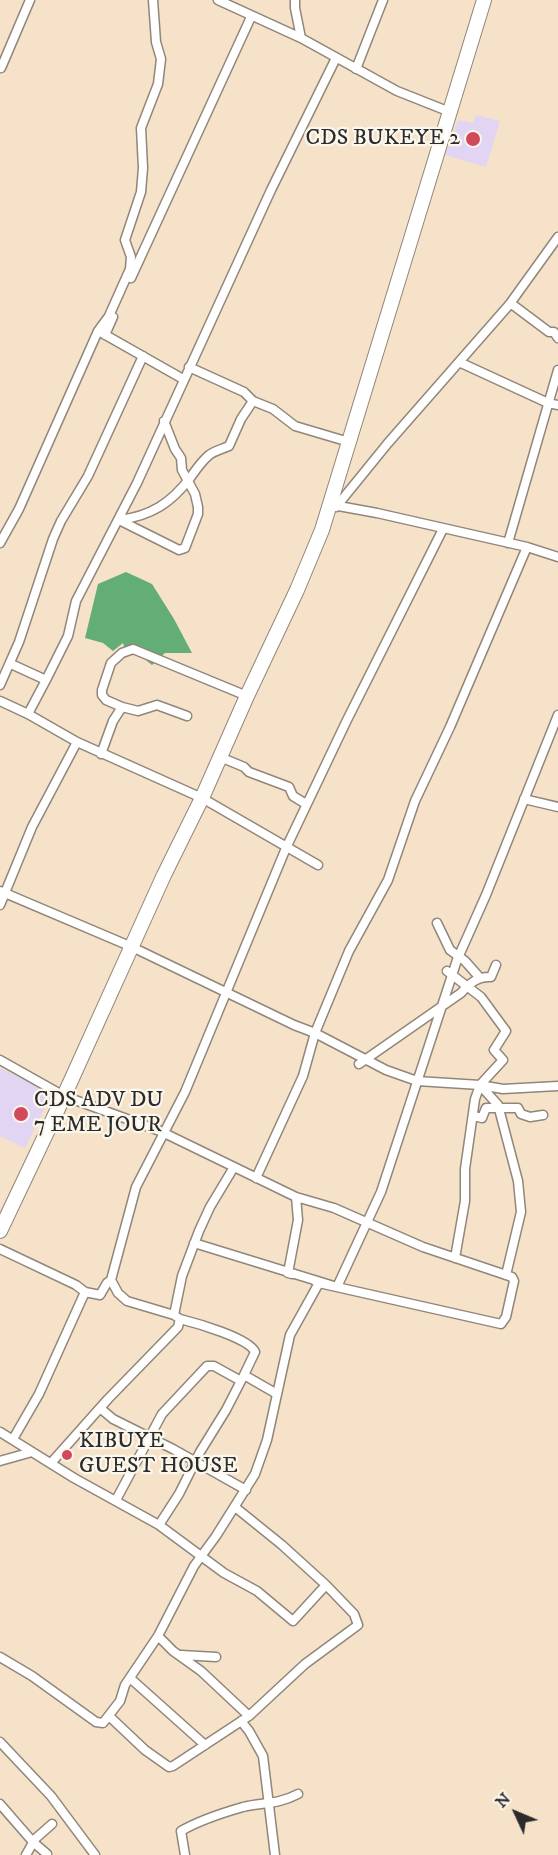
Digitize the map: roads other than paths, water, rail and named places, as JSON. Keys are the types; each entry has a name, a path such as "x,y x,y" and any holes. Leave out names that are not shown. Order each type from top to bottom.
{"highway":[{"path":"0,1232 297,591 333,505 349,442 484,0"}],"street":[{"path":"1,68 30,0"},
{"path":"102,333 130,269 131,256 125,240 141,192 143,168 141,128 158,84 161,59 156,42 153,0"},
{"path":"218,0 301,38 397,91 450,112"},
{"path":"295,0 301,38"},
{"path":"357,69 383,0"},
{"path":"0,543 19,509 251,16"},
{"path":"28,714 68,636 76,601 119,520 271,190 336,58"},
{"path":"333,505 509,305 558,237"},
{"path":"509,305 513,305 549,332 554,332 558,338"},
{"path":"102,333 183,379"},
{"path":"0,685 11,664 57,530 68,506 88,476 143,356"},
{"path":"459,362 558,405"},
{"path":"189,367 244,392 253,401 273,410 295,426 349,442"},
{"path":"508,543 558,370"},
{"path":"119,520 141,516 165,505 209,454 229,446 240,419 253,401"},
{"path":"119,520 179,550 185,548 198,514 195,494 182,470 181,459 164,421"},
{"path":"333,505 527,547 558,557"},
{"path":"100,1295 107,1282 111,1281 136,1187 185,1092 286,848 346,720 443,529"},
{"path":"256,1178 303,1076 315,1033 349,951 387,880 415,801 450,727 527,547"},
{"path":"188,716 157,705 138,711 106,700 102,695 102,690 111,663 122,652 133,649 247,696"},
{"path":"11,664 46,680"},
{"path":"0,701 100,754 202,798 318,866"},
{"path":"100,754 113,721 122,707"},
{"path":"337,1287 381,1192 450,973 486,895 558,715"},
{"path":"0,905 3,892 32,827 77,742"},
{"path":"220,757 244,767 249,772 289,787 292,796 306,804"},
{"path":"524,799 558,807"},
{"path":"3,892 132,947 315,1033 363,1062 417,1081 504,1089 558,1086"},
{"path":"437,923 450,950 480,978"},
{"path":"363,1062 461,993 467,986 480,978 491,977 496,965"},
{"path":"450,973 482,997 506,1031 495,1050 503,1060 480,1085 473,1116 465,1169 465,1201 455,1258"},
{"path":"0,1060 64,1096 165,1134 296,1197 334,1208 423,1246 512,1277 514,1281 506,1317 501,1324 337,1287 194,1243"},
{"path":"480,1085 498,1107 518,1181 521,1212 506,1275"},
{"path":"473,1116 482,1118 486,1108 498,1107 518,1108 521,1114 530,1117 543,1115"},
{"path":"51,1464 100,1408 179,1325 177,1317 182,1276 210,1207 234,1167"},
{"path":"288,1273 298,1220 296,1197"},
{"path":"0,1249 76,1285 85,1292 122,1298 232,1336 253,1348 255,1354 243,1378 207,1440 180,1494 159,1525"},
{"path":"288,1273 337,1287"},
{"path":"111,1281 122,1298"},
{"path":"0,1657 32,1676 96,1722 103,1723 109,1716 120,1701 125,1685 158,1636 184,1583 246,1490 262,1458 290,1335 319,1282"},
{"path":"13,1439 50,1371 85,1292"},
{"path":"116,1500 162,1414 207,1366 214,1366 277,1394"},
{"path":"100,1408 113,1419 246,1490"},
{"path":"0,1432 51,1464 159,1525 224,1573 257,1591 293,1621 326,1585"},
{"path":"0,1461 32,1452"},
{"path":"109,1716 145,1750 169,1767 245,1718 305,1664 358,1625 354,1614 326,1585 235,1507"},
{"path":"158,1636 177,1654 201,1671 245,1718 249,1731 263,1756 275,1855"},
{"path":"177,1654 216,1657"},
{"path":"130,1678 205,1745"},
{"path":"0,1743 51,1796 95,1855"},
{"path":"186,1855 181,1831 211,1817 244,1806 270,1804 298,1794"},
{"path":"0,1804 33,1842 47,1854"},
{"path":"26,1855 33,1842 52,1824"}],"place":[{"name":"CDS BUKEYE 2","path":"473,139"},
{"name":"CDS ADV DU 7 EME JOUR","path":"21,1114"},
{"name":"KIBUYE GUEST HOUSE","path":"67,1455"}]}
